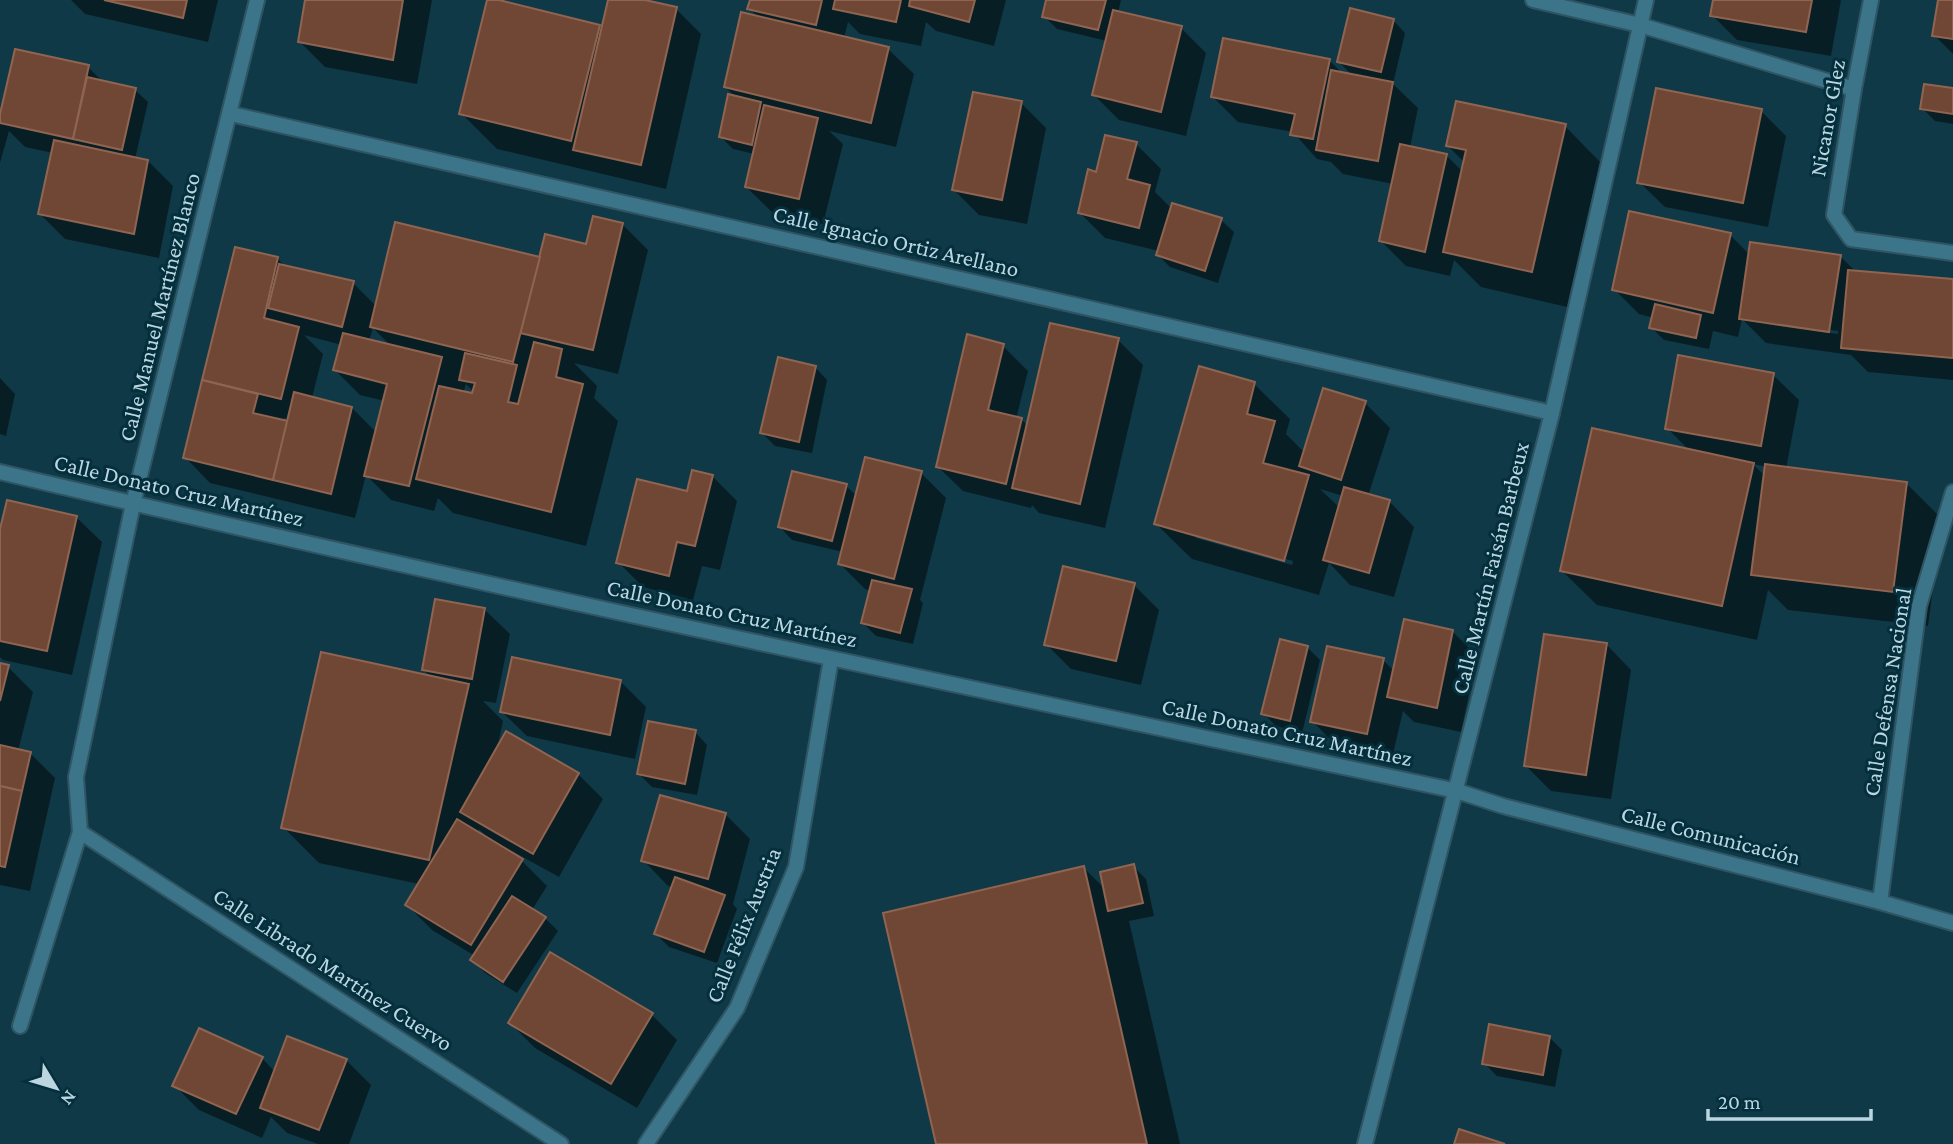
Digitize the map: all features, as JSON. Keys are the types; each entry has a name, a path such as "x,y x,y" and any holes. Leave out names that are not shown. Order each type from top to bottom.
{"street":[{"name":"Calle Manuel Martínez Blanco","path":"80,832 76,777 133,504 257,0"},
{"path":"1533,0 1640,25 1854,89"},
{"name":"Calle Martín Faisán Barbeux","path":"1365,1144 1552,413 1646,0"},
{"name":"Nicanor Glez","path":"1871,0 1834,215 1850,239 1953,253"},
{"name":"Calle Ignacio Ortiz Arellano","path":"231,114 1552,413"},
{"name":"Calle Donato Cruz Martínez","path":"0,472 831,659 1457,791"},
{"name":"Calle Defensa Nacional","path":"1880,902 1919,606 1953,492"},
{"name":"Calle Félix Austria","path":"646,1144 737,1007 796,867 831,659"},
{"name":"Calle Comunicación","path":"1457,791 1503,806 1953,923"},
{"path":"20,1026 80,832"},
{"name":"Calle Librado Martínez Cuervo","path":"80,832 561,1144"}],"building":[{"path":"104,0 187,0 183,18"},
{"path":"305,0 403,0 393,60 298,42"},
{"path":"487,0 499,0 600,25 571,141 459,114"},
{"path":"608,0 645,0 677,7 641,165 573,150"},
{"path":"750,0 822,0 816,25 747,9"},
{"path":"835,0 901,0 896,22 833,9"},
{"path":"910,0 975,0 969,22 909,6"},
{"path":"1046,0 1106,0 1098,30 1042,17"},
{"path":"1713,0 1812,0 1806,32 1710,16"},
{"path":"1938,0 1953,0 1953,39 1932,36"},
{"path":"1350,8 1394,19 1381,72 1337,62"},
{"path":"1113,10 1182,26 1161,112 1092,95"},
{"path":"741,12 889,47 871,123 724,87"},
{"path":"1223,38 1330,59 1313,139 1290,135 1295,114 1211,97"},
{"path":"15,49 89,65 73,139 0,123"},
{"path":"1331,70 1393,82 1378,161 1316,150"},
{"path":"87,77 136,88 122,150 73,139"},
{"path":"1924,84 1953,88 1953,114 1920,109"},
{"path":"1656,88 1762,109 1743,203 1637,183"},
{"path":"973,92 1022,101 1002,200 952,190"},
{"path":"728,94 761,102 752,145 719,137"},
{"path":"1456,101 1566,124 1532,272 1443,252 1466,150 1446,146"},
{"path":"764,105 818,118 799,199 745,187"},
{"path":"1105,135 1137,142 1127,179 1150,185 1139,228 1078,213 1088,169 1096,172"},
{"path":"54,140 148,160 134,234 38,214"},
{"path":"1400,144 1447,154 1425,252 1379,241"},
{"path":"1172,203 1222,218 1205,271 1156,255"},
{"path":"1629,211 1731,233 1713,313 1612,290"},
{"path":"593,216 623,223 593,350 520,333 545,234 586,244"},
{"path":"395,222 540,257 513,362 370,327"},
{"path":"1750,242 1841,255 1829,332 1739,319"},
{"path":"235,247 278,257 264,318 299,327 281,399 202,380"},
{"path":"279,264 354,281 342,327 268,308"},
{"path":"1848,270 1953,279 1953,358 1841,348"},
{"path":"1655,304 1701,315 1696,338 1649,328"},
{"path":"1050,323 1119,338 1080,504 1012,488"},
{"path":"343,333 442,357 409,486 364,476 387,384 333,370"},
{"path":"967,334 1004,344 988,410 1022,418 1006,484 936,467"},
{"path":"534,342 562,349 556,377 583,384 551,512 416,479 439,386 472,393 475,383 459,380 465,353 517,365 508,402 518,404"},
{"path":"1678,355 1774,373 1761,446 1665,429"},
{"path":"778,357 816,366 799,442 760,433"},
{"path":"1199,366 1255,382 1247,414 1275,421 1263,463 1309,475 1284,561 1154,524"},
{"path":"202,380 258,394 253,413 288,421 273,480 183,458"},
{"path":"1323,388 1366,401 1341,480 1299,466"},
{"path":"294,392 352,407 331,494 273,480"},
{"path":"1592,428 1754,463 1722,606 1560,571"},
{"path":"865,457 922,471 894,579 838,564"},
{"path":"1765,464 1907,482 1893,592 1751,575"},
{"path":"692,470 713,475 695,546 677,542 669,576 616,563 637,479 687,491"},
{"path":"792,471 847,484 832,541 778,527"},
{"path":"1344,487 1390,500 1369,573 1323,560"},
{"path":"7,500 77,516 47,651 0,641 0,529"},
{"path":"1063,566 1135,583 1116,661 1044,645"},
{"path":"872,580 912,589 900,633 861,623"},
{"path":"435,599 485,608 472,679 422,670"},
{"path":"1404,619 1453,630 1437,708 1387,697"},
{"path":"1544,634 1607,643 1586,775 1524,766"},
{"path":"1280,639 1308,646 1290,721 1261,714"},
{"path":"1327,646 1384,658 1367,734 1310,722"},
{"path":"321,652 469,684 429,860 281,828"},
{"path":"512,657 621,680 610,735 500,712"},
{"path":"0,663 9,665 0,701"},
{"path":"648,721 696,730 685,784 637,774"},
{"path":"506,731 579,773 533,854 460,812"},
{"path":"0,745 31,752 22,791 0,786"},
{"path":"0,786 22,791 5,867 0,866"},
{"path":"660,795 726,813 708,879 641,861"},
{"path":"457,819 523,859 471,945 405,905"},
{"path":"1134,864 1143,903 1108,911 1100,872"},
{"path":"1084,866 1147,1144 936,1144 883,913"},
{"path":"675,877 725,895 704,952 654,934"},
{"path":"512,896 546,917 503,982 470,960"},
{"path":"550,952 653,1013 611,1084 508,1023"},
{"path":"1489,1024 1550,1036 1543,1075 1482,1064"},
{"path":"199,1028 263,1057 236,1114 172,1086"},
{"path":"287,1036 347,1059 319,1130 260,1108"},
{"path":"1459,1129 1505,1144 1454,1144"}]}
